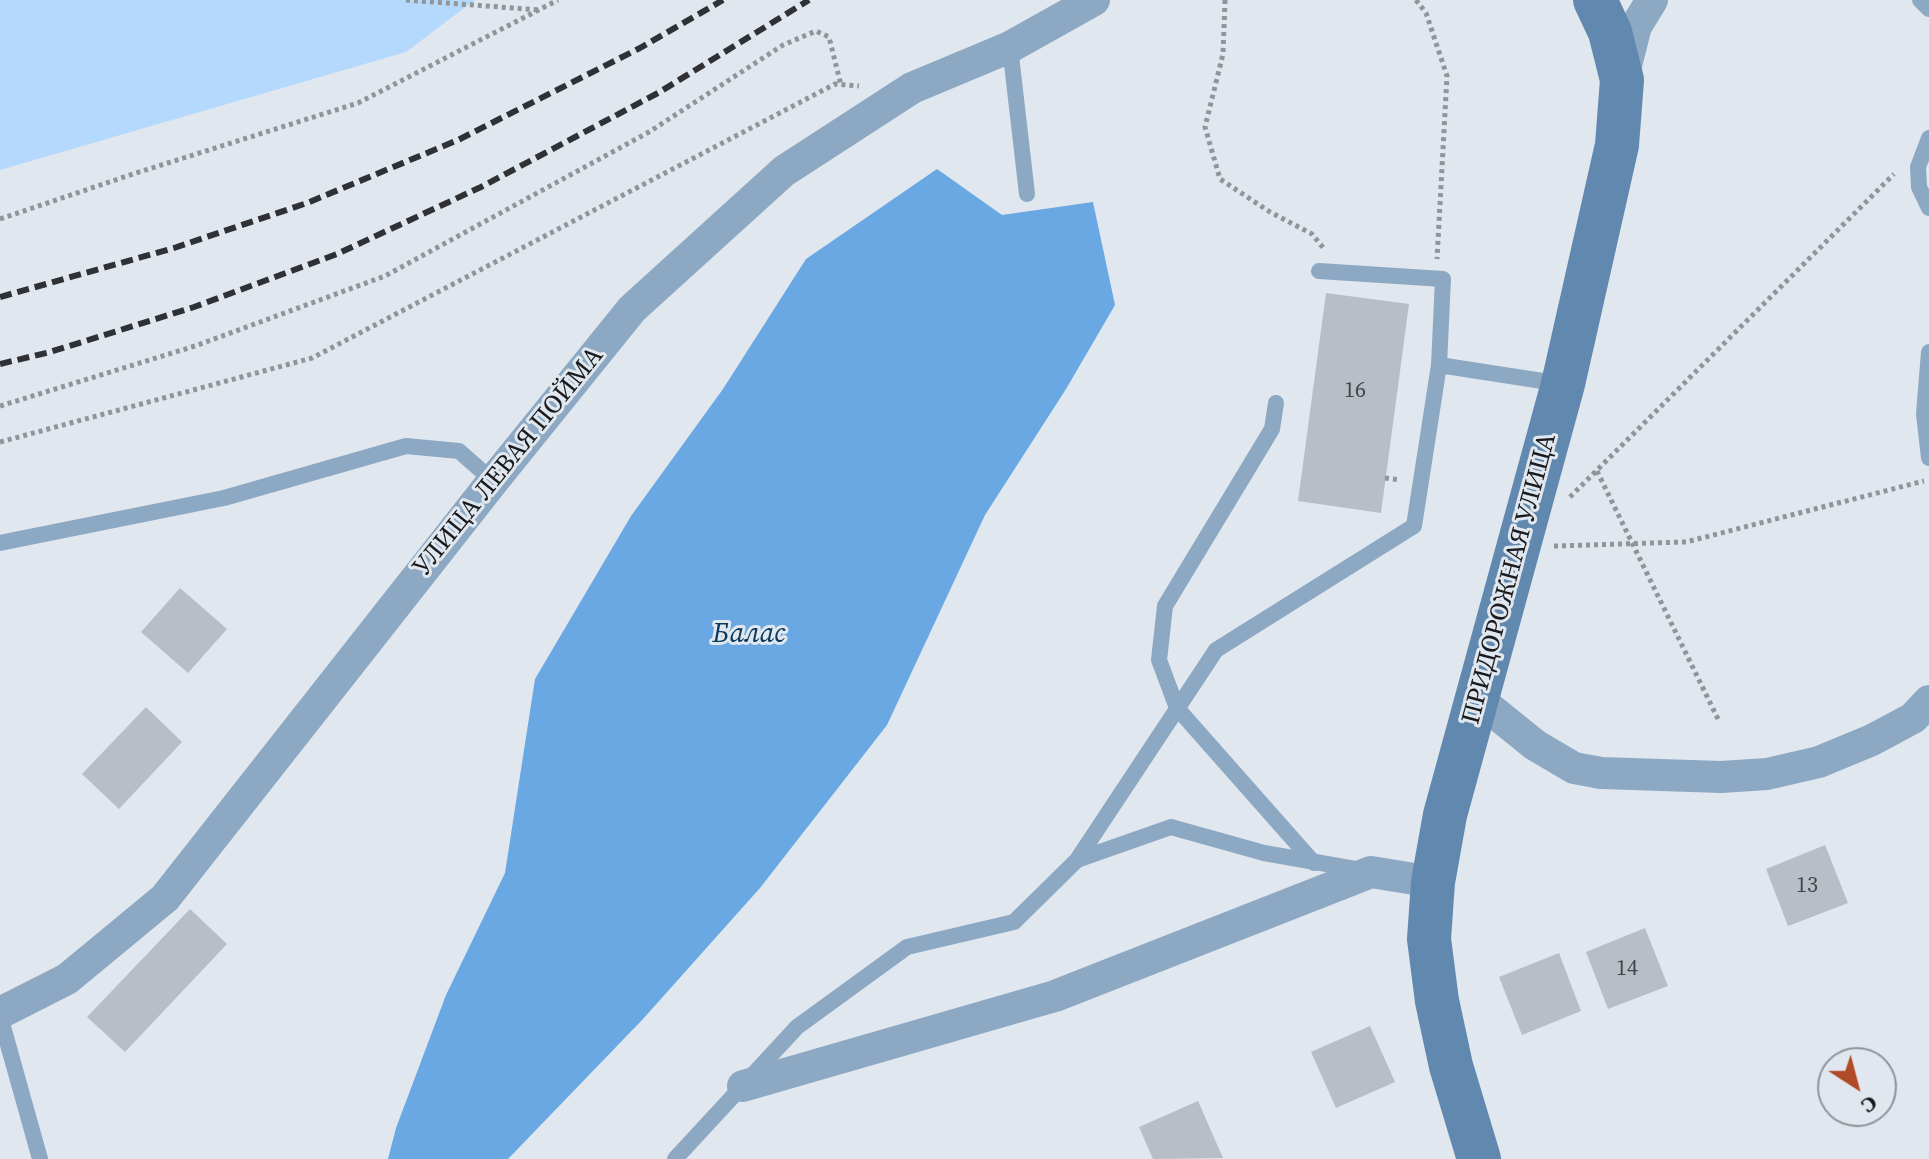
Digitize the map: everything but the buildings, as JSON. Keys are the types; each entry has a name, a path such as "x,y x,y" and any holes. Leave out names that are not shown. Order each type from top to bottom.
{"main road":[{"name":"ПРИДОРОЖНАЯ УЛИЦА","path":"1479,1159 1451,1066 1437,1001 1429,939 1433,882 1445,815 1563,384 1617,145 1622,80 1610,32 1595,0"}],"street":[{"name":"УЛИЦА ЛЕВАЯ ПОЙМА","path":"0,1015 67,979 165,898 632,309 784,171 912,88 1010,47 1094,0"},
{"path":"1622,80 1636,26 1652,0"},
{"path":"1478,699 1535,745 1574,768 1601,773 1721,777 1767,774 1819,762 1872,740 1913,718 1929,701"},
{"path":"743,1086 1055,996 1371,872 1433,882"}],"lane":[{"path":"1920,0 1929,9"},
{"path":"1010,47 1027,194"},
{"path":"1928,140 1918,167 1919,187 1929,208"},
{"path":"675,1159 797,1027 907,947 1014,922 1077,860 1216,650 1414,526 1439,365 1443,279 1319,271"},
{"path":"1929,352 1924,414 1929,458"},
{"path":"1439,365 1563,384"},
{"path":"1276,403 1272,429 1165,606 1159,660 1177,708 1314,863"},
{"path":"0,543 224,498 406,446 459,451 493,481"},
{"path":"1077,860 1171,827 1264,853 1371,872"},
{"path":"0,1015 40,1159"}],"path":[{"path":"406,0 541,10"},
{"path":"0,219 358,103 558,0"},
{"path":"1225,0 1223,54 1205,127 1220,179 1270,212 1312,234 1344,272"},
{"path":"1416,0 1426,13 1447,76 1436,256 1443,279"},
{"path":"0,406 195,346 385,276 649,132 783,45 816,31 829,37 841,85"},
{"path":"0,442 312,358 835,84 912,88"},
{"path":"1718,719 1597,471 1928,140"},
{"path":"1550,547 1686,542 1929,480"}],"shaded area":[{"path":"0,0 475,0 406,52 0,170"}],"water":[{"name":"Балас","path":"937,169 1002,215 1093,202 1115,305 1066,389 985,515 887,725 760,888 643,1019 508,1159 388,1159 396,1128 446,995 505,873 535,679 631,516 723,389 806,259"}],"railway":[{"path":"0,297 174,248 307,203 458,140 640,48 723,0"},
{"path":"0,364 50,352 194,307 337,254 481,187 658,93 809,0"}]}
